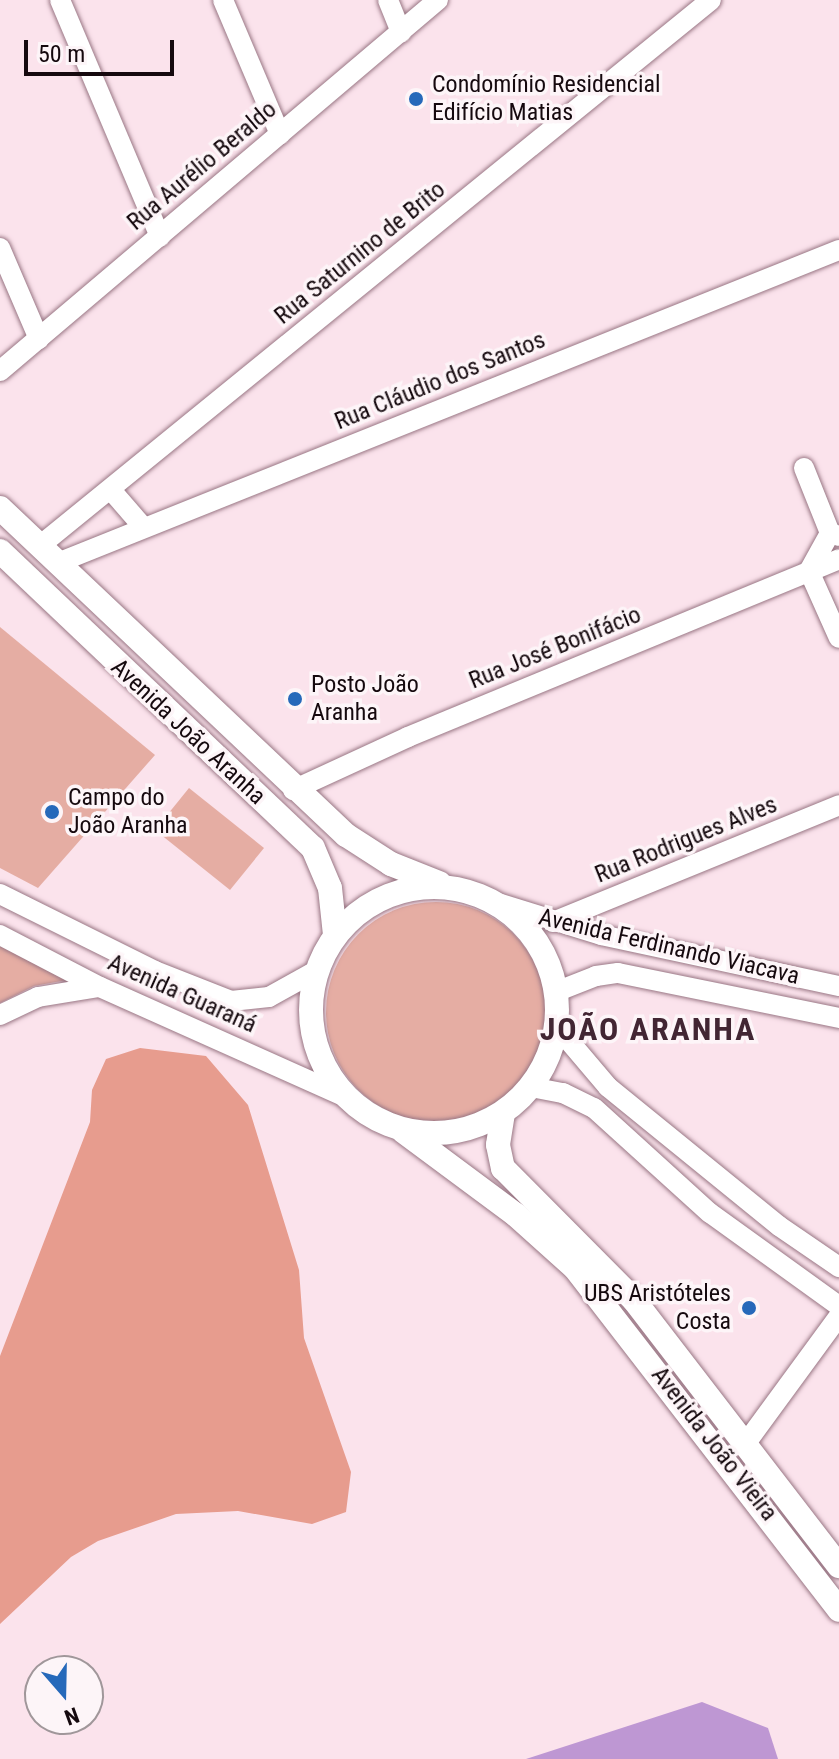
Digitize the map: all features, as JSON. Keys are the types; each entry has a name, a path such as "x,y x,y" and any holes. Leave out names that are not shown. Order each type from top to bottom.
{"main road":[{"name":"Avenida João Aranha","path":"0,508 42,544 293,790 361,846 446,886"},
{"name":"Avenida João Aranha","path":"0,551 313,848 330,888 335,935"},
{"path":"446,886 501,904 539,942 558,991 558,1028 548,1059 531,1087 503,1113 471,1128 436,1134 401,1129 371,1116 344,1096 325,1069 313,1037 310,1004 316,971 335,935 361,909 393,892 446,886"},
{"name":"Avenida João Vieira","path":"503,1113 498,1145 503,1168 634,1300 839,1566"},
{"name":"Avenida João Vieira","path":"401,1129 516,1215 575,1268 839,1610"}],"street":[{"path":"60,0 160,237"},
{"path":"223,0 280,134"},
{"path":"388,0 401,32"},
{"name":"Rua Aurélio Beraldo","path":"0,371 438,0"},
{"name":"Rua Saturnino de Brito","path":"42,544 711,0"},
{"path":"0,248 39,339"},
{"name":"Rua Cláudio dos Santos","path":"60,562 839,250"},
{"path":"804,468 835,534 809,571 839,638"},
{"path":"111,490 143,527"},
{"name":"Rua José Bonifácio","path":"293,790 839,559"},
{"name":"Rua Rodrigues Alves","path":"553,922 839,805"},
{"name":"Avenida Guaraná","path":"0,894 155,971 231,1001 269,997 316,971"},
{"name":"Avenida Ferdinando Viacava","path":"501,904 553,922 839,986"},
{"name":"Avenida Guaraná","path":"0,935 100,987 344,1096"},
{"name":"Avenida Ferdinando Viacava","path":"558,991 596,976 618,973 839,1018"},
{"path":"0,1015 38,997 100,987"},
{"path":"558,1028 608,1087 779,1226 839,1267"},
{"path":"531,1087 563,1093 594,1108 710,1213 839,1306"},
{"path":"746,1443 839,1316"}],"shaded area":[{"name":"Campo do João Aranha","path":"0,627 155,755 38,888 0,868"},
{"path":"189,788 264,848 230,890 155,830"},
{"path":"436,902 478,910 514,934 538,970 546,1012 538,1054 514,1090 478,1114 436,1122 394,1114 358,1090 334,1054 326,1012 334,970 358,934 394,910"},
{"path":"0,944 67,980 34,986 0,1003"},
{"path":"140,1048 206,1056 248,1105 299,1270 304,1338 351,1472 346,1512 312,1524 238,1511 176,1514 98,1541 71,1557 0,1624 0,1356 90,1122 92,1090 106,1059"},
{"path":"702,1702 768,1728 778,1759 526,1759"}],"place":[{"name":"Condomínio Residencial Edifício Matias","path":"416,99"},
{"name":"Posto João Aranha","path":"295,699"},
{"name":"Campo do João Aranha","path":"52,812"},
{"name":"UBS Aristóteles Costa","path":"749,1308"}],"district":[{"name":"JOÃO ARANHA","path":"648,1029"}]}
